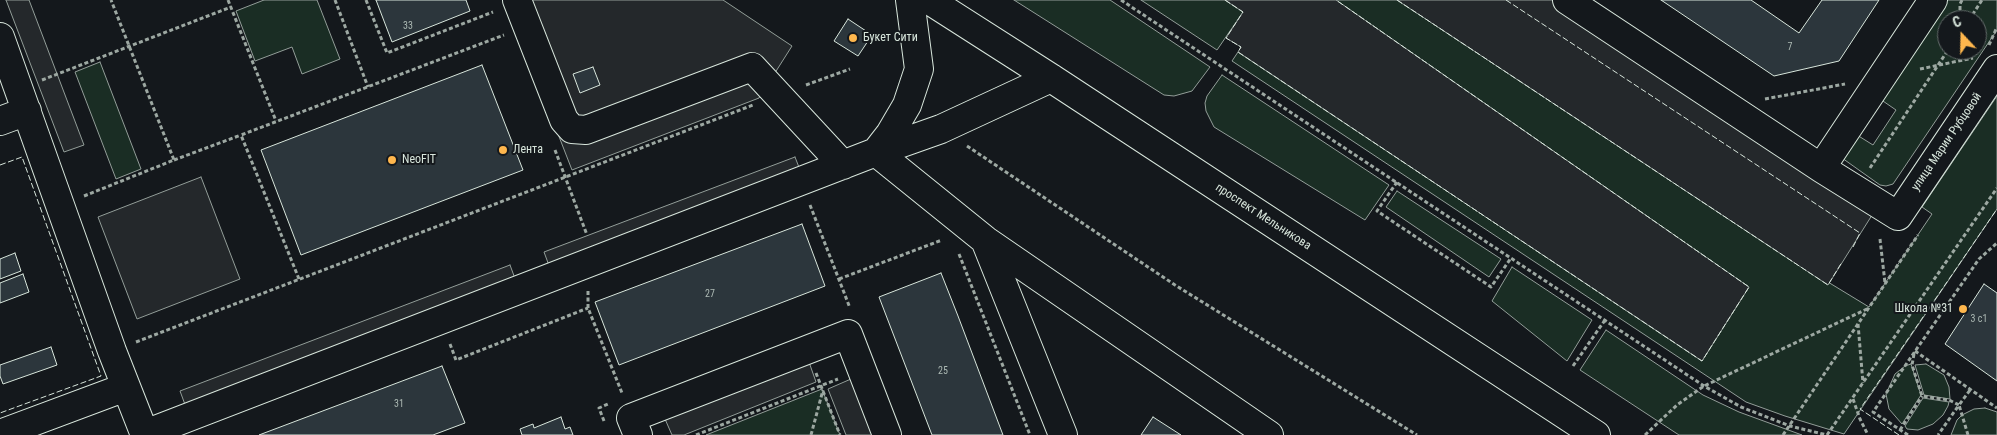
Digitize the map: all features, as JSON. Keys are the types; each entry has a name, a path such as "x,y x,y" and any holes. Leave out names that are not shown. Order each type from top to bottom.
{"street":[{"path":"876,152 890,134 907,106 919,69 910,0"},
{"name":"проспект Мельникова","path":"929,0 1051,78 1590,433"},
{"path":"1567,0 1821,168 1933,0"},
{"path":"509,5 564,120 572,129 586,130 752,67 843,165"},
{"path":"0,38 112,351 145,435 876,152 940,130 1051,78"},
{"name":"улица Марии Рубцовой","path":"1821,168 1898,216 1986,63"},
{"path":"0,121 23,100"},
{"path":"876,152 985,240 1269,435"},
{"path":"985,240 1063,435"},
{"path":"638,435 631,418 848,334 887,435"},
{"path":"0,434 126,387"}],"path":[{"path":"111,0 174,160"},
{"path":"228,0 276,121"},
{"path":"335,0 368,87"},
{"path":"366,0 386,54 509,5"},
{"path":"1121,0 1704,386 1741,407 1790,426 1827,435 1997,188"},
{"path":"23,100 129,46 231,7"},
{"path":"61,205 174,160 509,33"},
{"path":"1868,172 1941,60"},
{"path":"1938,65 1986,63"},
{"path":"112,351 565,176 850,69"},
{"path":"1765,99 1881,77"},
{"path":"940,130 1175,285 1417,435"},
{"path":"241,135 299,279"},
{"path":"565,176 596,260 588,282 588,308 624,398"},
{"path":"1397,182 1377,211 1491,287 1511,258"},
{"path":"808,198 851,309"},
{"path":"1783,435 1922,229"},
{"path":"935,234 947,244"},
{"path":"1880,239 1886,284"},
{"path":"839,279 942,240"},
{"path":"1908,435 1873,412 1979,258 1997,243"},
{"path":"953,249 958,253 1030,435"},
{"path":"449,342 456,360 588,308"},
{"path":"1645,435 1677,405 1704,386 1870,308"},
{"path":"1574,366 1605,320"},
{"path":"1858,324 1863,383"},
{"path":"807,350 840,435"},
{"path":"1915,351 1997,408"},
{"path":"1915,351 1912,365 1922,396"},
{"path":"696,435 822,388 862,370"},
{"path":"811,435 822,388"},
{"path":"1938,435 1970,390"},
{"path":"1922,396 1949,400 1959,405 1968,435"},
{"path":"1900,430 1922,396"},
{"path":"1853,398 1868,435"}],"green space":[{"path":"264,0 317,0 340,59 302,74 292,47 255,61 236,11"},
{"path":"1014,0 1110,0 1210,67 1192,91 1174,96 1164,95"},
{"path":"1141,0 1225,0 1243,12 1217,50"},
{"path":"1336,0 1397,0 1777,251 1869,307 1932,214 1922,207 1997,96 1997,209 1844,434 1785,416 1746,402 1232,61 1238,52 1702,361 1749,287"},
{"path":"1945,0 1997,0 1997,30 1987,45 1987,10 1938,10"},
{"path":"1937,12 1937,60 1977,60 1893,184 1880,185 1842,158 1857,135 1873,145 1896,110 1880,99"},
{"path":"100,62 141,169 116,179 75,72"},
{"path":"1222,75 1389,185 1365,220 1214,127 1206,111 1205,103 1207,96"},
{"path":"1397,191 1501,259 1489,277 1386,207"},
{"path":"1512,267 1592,320 1567,361 1492,301"},
{"path":"1606,330 1703,395 1739,412 1802,435 1679,435 1580,370"},
{"path":"1911,364 1921,395 1902,424 1889,409 1886,394 1895,374"},
{"path":"1926,364 1944,375 1949,387 1950,399 1924,395 1915,365"},
{"path":"822,389 840,435 706,435"},
{"path":"1923,398 1949,402 1943,415 1933,424 1918,430 1907,429 1905,426"},
{"path":"1985,408 1997,412 1997,435 1951,435 1957,420 1962,415 1974,409"}],"shaded area":[{"path":"6,0 29,0 84,145 64,152"},
{"path":"506,0 723,0 792,46 759,98 572,170"},
{"path":"1225,0 1336,0 1749,287 1702,361 1238,52 1241,47 1226,38 1243,12"},
{"path":"1397,0 1552,0 1874,212 1828,285"},
{"path":"795,157 802,175 551,271 544,252"},
{"path":"201,177 240,279 137,319 98,217"},
{"path":"510,265 517,284 187,410 180,391"},
{"path":"809,362 816,382 684,435 672,435 665,419"},
{"path":"851,379 873,435 846,435 828,389"}],"building":[{"path":"376,0 466,0 470,11 392,42"},
{"path":"1661,0 1751,0 1799,33 1822,0 1879,0 1839,61 1774,76"},
{"name":"Букет Сити","path":"848,19 872,35 858,56 834,41"},
{"name":"NeoFIT","path":"482,65 523,170 301,255 261,150"},
{"path":"593,67 600,85 580,93 573,74"},
{"path":"802,224 825,286 619,365 595,302"},
{"path":"15,253 21,271 0,279 0,259"},
{"path":"941,273 1003,435 932,435 879,297"},
{"path":"23,274 29,292 0,303 0,283"},
{"path":"1984,284 1997,293 1997,381 1945,344"},
{"path":"51,347 57,365 3,384 0,376 0,365"},
{"path":"442,366 465,423 433,435 259,435"},
{"path":"561,417 565,429 570,427 573,435 522,435 520,429 533,424 534,428"},
{"path":"1153,417 1181,435 1141,435"}],"fence":[{"path":"1225,0 1243,12 1226,38 1241,47 1238,52 1702,361 1749,287 1336,0"},
{"path":"1397,0 1828,285 1842,262"},
{"path":"1506,0 1860,233 1853,247"},
{"path":"0,165 22,157 101,376 0,413"},
{"path":"1899,435 1860,409 1997,209"}],"place":[{"name":"Букет Сити","path":"853,38"},
{"name":"Лента","path":"503,150"},
{"name":"NeoFIT","path":"392,160"},
{"name":"Школа №31","path":"1963,309"}]}
